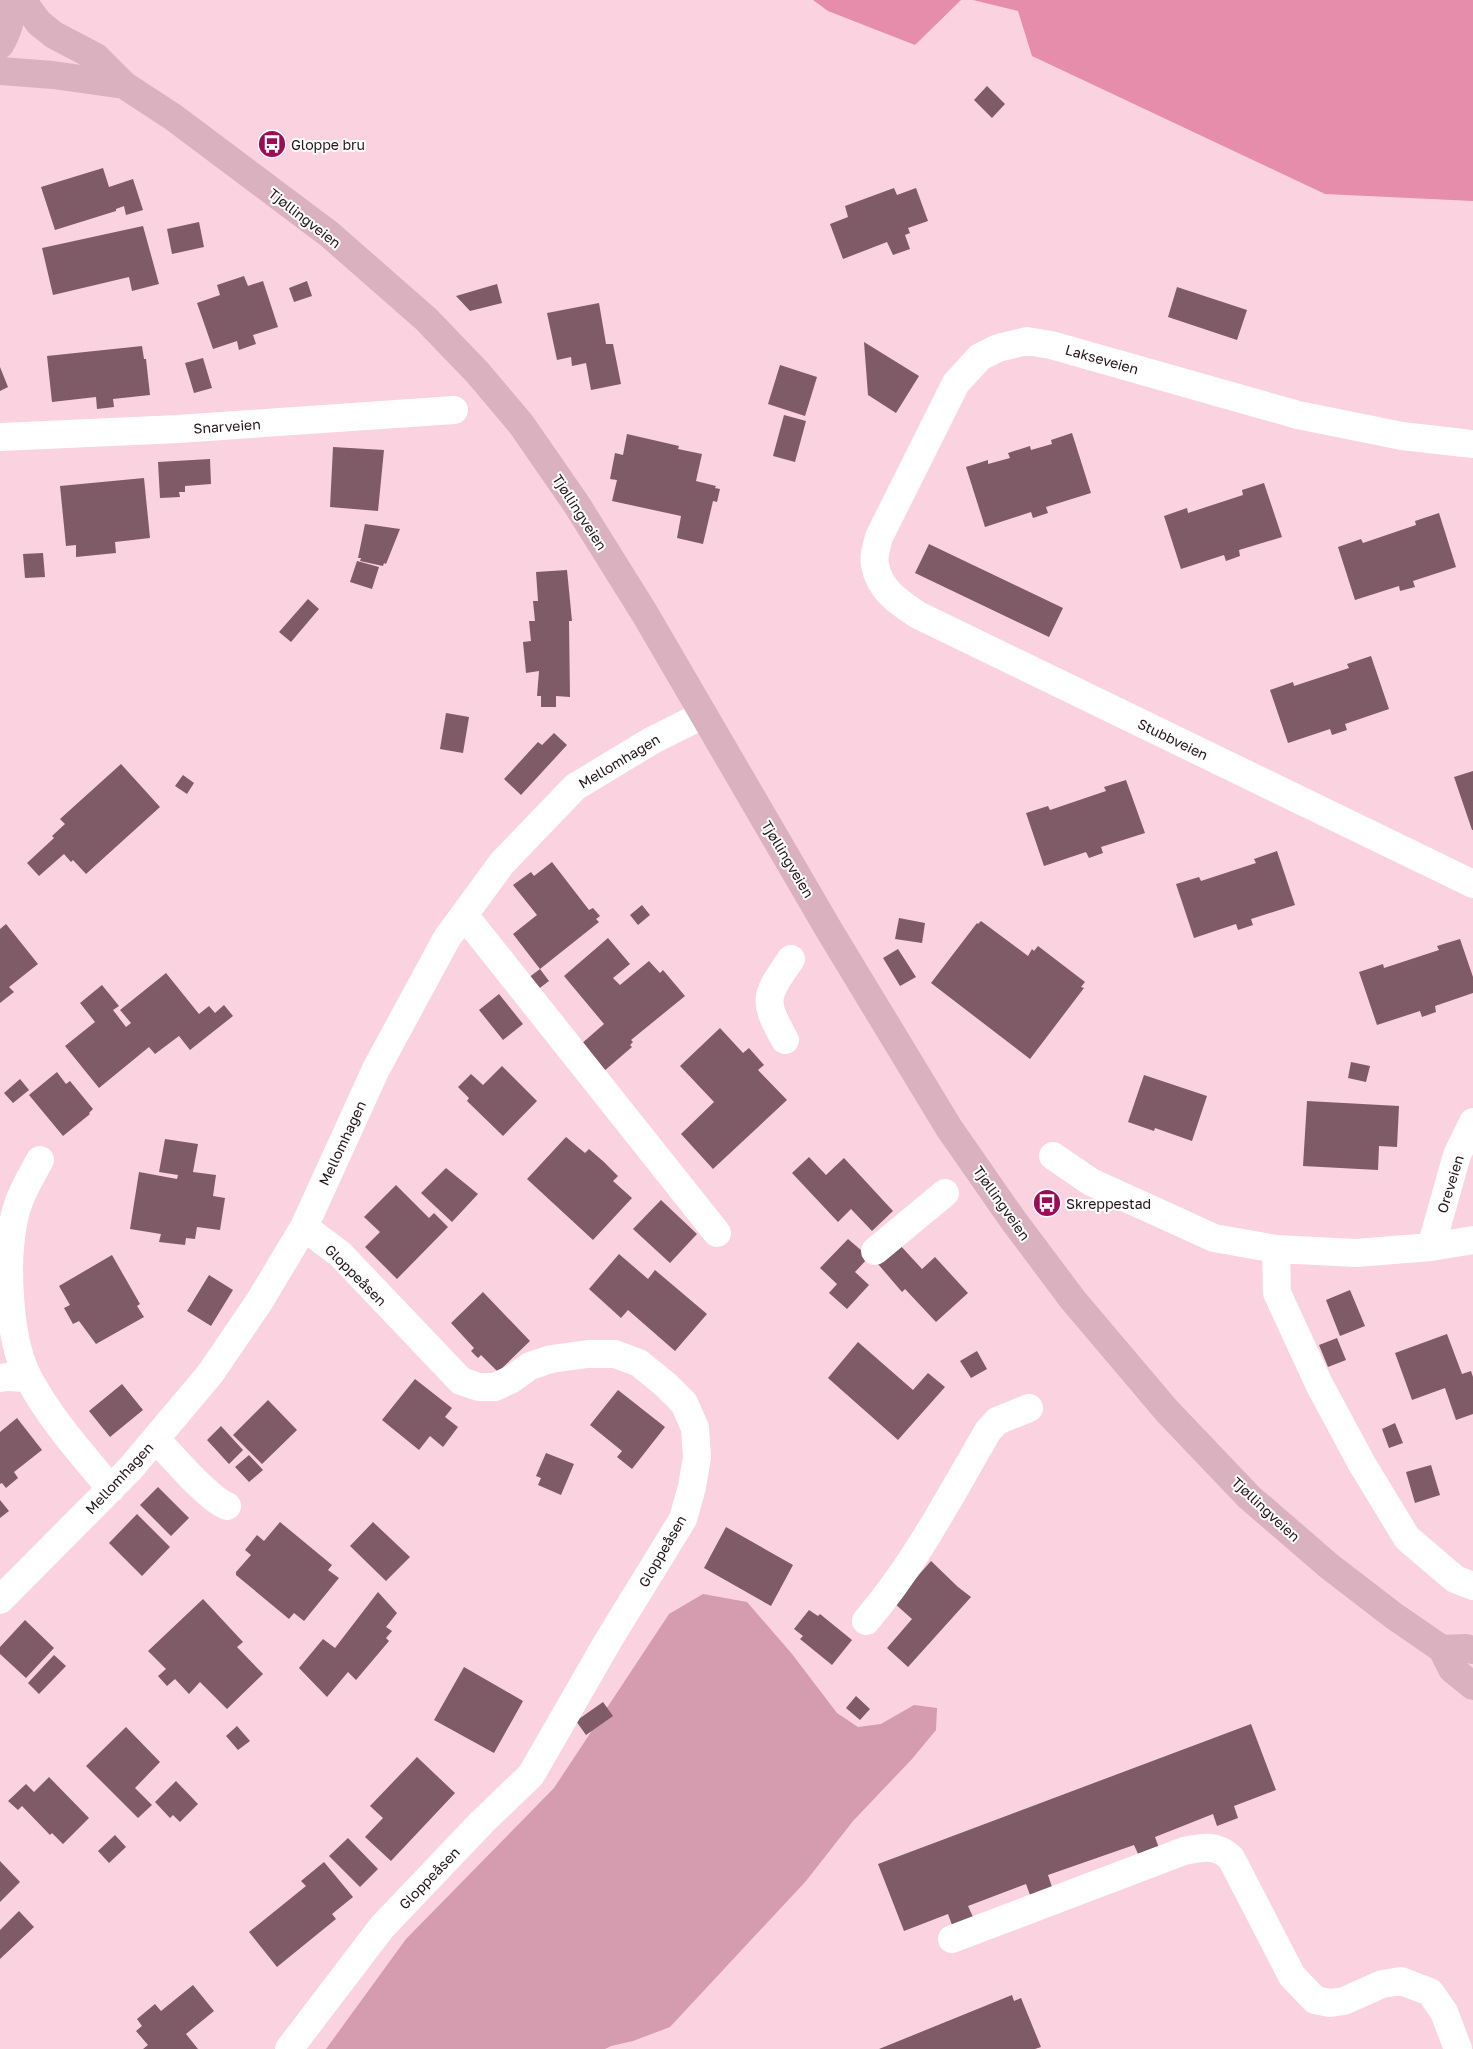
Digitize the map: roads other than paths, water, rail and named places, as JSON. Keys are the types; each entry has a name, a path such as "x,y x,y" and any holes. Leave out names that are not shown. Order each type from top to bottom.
{"main road":[{"path":"0,45 6,36 10,21 11,0"},
{"name":"Tjøllingveien","path":"22,0 39,23 54,34 96,56 124,85 173,117 329,234 426,319 478,372 521,424 577,505 645,614 829,930 949,1128 1013,1220 1073,1300 1167,1411 1249,1497 1328,1566 1394,1616 1442,1648 1452,1669 1473,1686"},
{"name":"Tjøllingveien","path":"0,70 54,75 124,85"},
{"path":"1442,1648 1466,1648 1473,1650"}],"street":[{"name":"Lakseveien","path":"880,582 874,563 879,537 956,383 980,358 998,348 1026,341 1051,345 1298,415 1402,436 1473,444"},
{"name":"Snarveien","path":"0,437 178,429 454,410"},
{"name":"Stubbveien","path":"880,582 894,600 918,615 1473,884"},
{"name":"Mellomhagen","path":"0,1600 111,1489 210,1374 259,1302 304,1226 376,1069 447,938 502,863 575,787 650,741 703,715"},
{"path":"464,915 717,1233"},
{"path":"786,1040 771,1015 768,1001 773,985 791,959"},
{"name":"Oreveien","path":"1431,1247 1458,1155 1473,1122"},
{"path":"1053,1156 1091,1182 1214,1238 1276,1249 1356,1253 1431,1247 1473,1240"},
{"path":"40,1160 24,1191 14,1217 9,1253 11,1300 16,1340 28,1378 64,1431 111,1489"},
{"path":"876,1251 945,1193"},
{"name":"Gloppeåsen","path":"289,2049 382,1927 482,1822 531,1775 608,1641 683,1519 692,1487 697,1457 695,1428 684,1403 666,1385 639,1364 615,1354 588,1354 550,1359 530,1366 512,1379 495,1387 479,1387 462,1381 340,1254 304,1226"},
{"path":"1276,1249 1277,1293 1319,1384 1362,1464 1407,1538 1455,1579 1473,1586"},
{"path":"0,1378 28,1378"},
{"path":"866,1621 884,1600 934,1525 988,1431 997,1420 1029,1408"},
{"path":"156,1439 200,1484 222,1504 227,1506"},
{"path":"952,1939 1184,1852 1206,1846 1223,1851 1231,1858 1292,1976 1315,2000 1330,2003 1344,2001 1382,1984 1402,1981 1430,1992 1444,2012 1458,2049"}],"place":[{"name":"Gloppe bru","path":"272,144"},
{"name":"Skreppestad","path":"1047,1203"}]}
